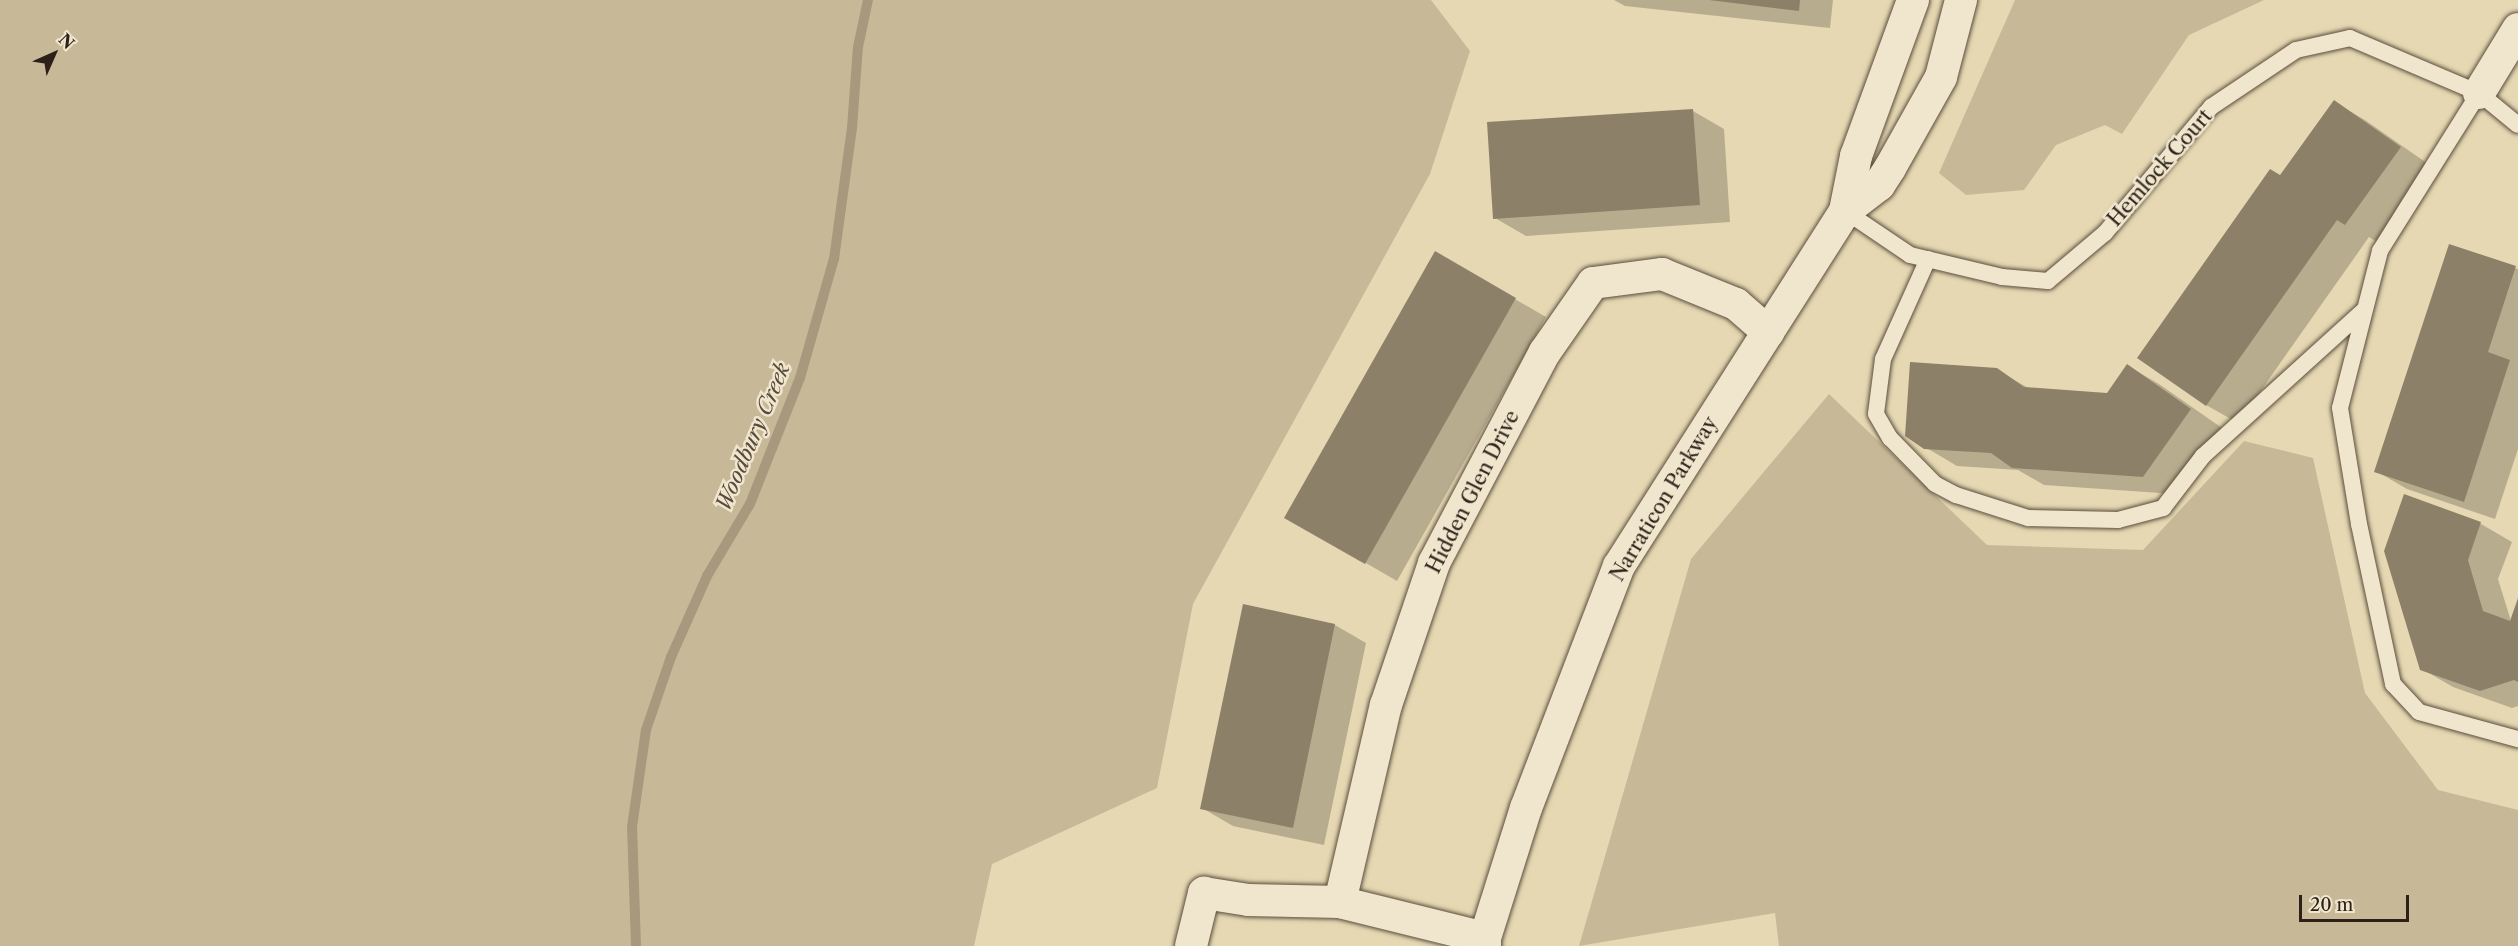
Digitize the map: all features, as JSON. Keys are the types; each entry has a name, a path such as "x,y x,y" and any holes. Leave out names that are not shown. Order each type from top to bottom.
{"street":[{"name":"Narraticon Parkway","path":"1845,211 1856,156 1913,0"},
{"name":"Narraticon Parkway","path":"1485,942 1526,808 1619,566 1845,211 1879,184 1941,77 1961,0"},
{"path":"2479,93 2518,29"},
{"name":"Hidden Glen Drive","path":"1340,902 1386,705 1434,563 1545,352 1593,283 1662,274 1736,304 1768,333"},
{"path":"1191,946 1204,893 1248,900 1340,902 1485,942"}],"lane":[{"name":"Hemlock Court","path":"1845,211 1910,255 2002,277 2048,281 2105,233 2211,107 2296,50 2350,38 2479,93 2518,125"},
{"path":"2479,93 2380,251 2340,408 2359,524 2393,684 2419,712 2518,739"},
{"path":"1928,259 1883,358 1876,414 1890,438 1935,484 1956,495 2028,519 2118,520 2163,508 2203,456 2364,310"}],"shaded area":[{"path":"0,0 1431,0 1470,51 1430,174 1193,604 1157,788 992,864 974,946 0,946"},
{"path":"2015,0 2264,0 2189,35 2122,134 2105,125 2056,145 2024,190 1966,195 1939,173"},
{"path":"1829,394 1987,545 2143,550 2244,441 2313,458 2365,693 2438,790 2518,810 2518,946 1779,946 1775,913 1579,946 1691,559"}],"building":[{"path":"1709,0 1800,0 1799,11"},
{"path":"2334,100 2401,147 2345,225 2337,220 2206,406 2137,358 2270,169 2280,175"},
{"path":"1693,109 1700,205 1493,219 1487,122"},
{"path":"2449,244 2516,266 2488,352 2510,360 2464,502 2374,472"},
{"path":"1435,251 1516,298 1365,564 1284,518"},
{"path":"1910,362 1997,368 2024,387 2107,393 2127,364 2191,409 2143,477 2012,468 1991,453 1924,449 1905,436"},
{"path":"2404,494 2481,522 2468,560 2483,611 2510,621 2518,598 2518,682 2514,680 2480,691 2420,670 2384,551"},
{"path":"1243,604 1335,624 1293,828 1200,809"}],"waterway":[{"name":"Woodbury Creek","path":"636,946 632,827 646,730 671,657 707,576 750,504 800,378 834,259 852,128 858,47 868,0"}]}
